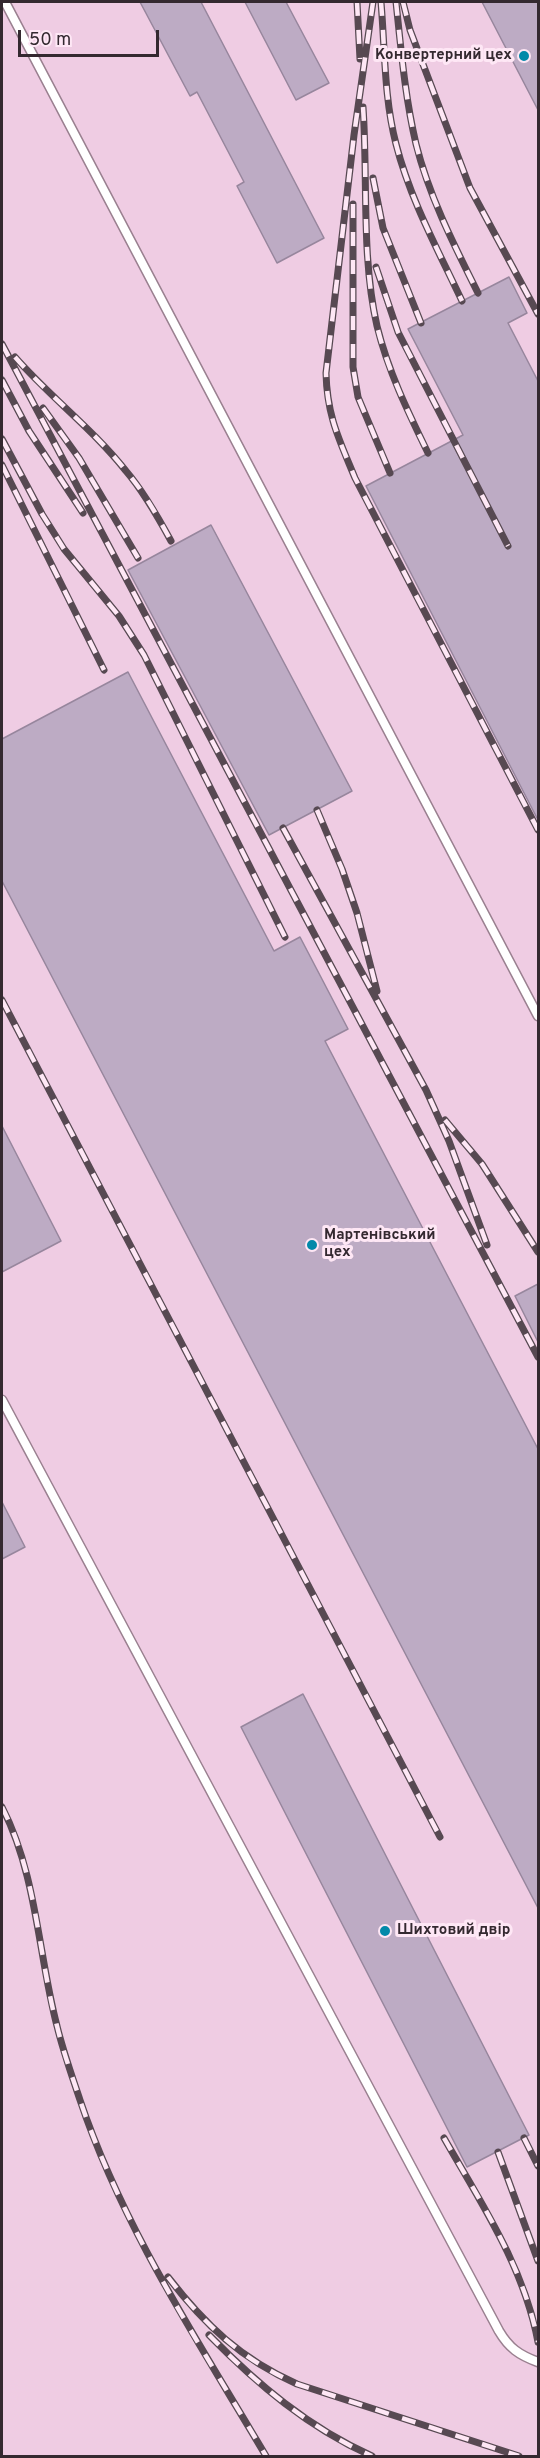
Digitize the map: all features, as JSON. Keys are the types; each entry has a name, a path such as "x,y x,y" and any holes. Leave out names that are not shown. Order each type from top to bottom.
{"lane":[{"path":"5,2 538,1016"},
{"path":"2,1400 499,2331 509,2347 523,2357 538,2362"}],"shaded area":[{"path":"2,2 538,2 538,2456 2,2456"}],"building":[{"path":"140,2 201,2 324,238 277,263 237,186 244,182 197,92 190,96"},
{"path":"245,2 286,2 329,83 296,100"},
{"name":"Конвертерний цех","path":"482,2 538,2 538,110"},
{"path":"509,277 527,313 508,323 538,381 538,820 366,486 463,435 408,329"},
{"path":"211,525 352,791 269,835 128,570"},
{"name":"Мартенівський цех","path":"128,672 274,951 300,937 348,1029 325,1041 538,1449 538,1908 2,881 2,739"},
{"path":"2,1126 61,1241 2,1272"},
{"path":"538,1284 538,1342 515,1296"},
{"path":"2,1502 25,1547 2,1559"},
{"name":"Шихтовий двір","path":"303,1694 529,2135 467,2167 241,1727"}],"railway":[{"path":"357,2 360,59"},
{"path":"373,2 354,135 326,373 331,415 355,478 538,830"},
{"path":"381,2 387,91 396,144 409,185 462,301"},
{"path":"396,2 409,109 421,163 443,220 478,293"},
{"path":"403,2 410,30 470,188 538,314"},
{"path":"363,107 367,245 377,326 393,375 428,453"},
{"path":"373,178 383,228 421,323"},
{"path":"353,204 353,367 358,397 390,473"},
{"path":"376,267 398,332 508,546"},
{"path":"2,344 538,1357"},
{"path":"15,357 86,427 133,479 171,541"},
{"path":"2,380 29,431 83,513"},
{"path":"43,408 79,458 138,558"},
{"path":"2,439 42,514 64,549 119,616 144,655 285,937"},
{"path":"2,465 104,670"},
{"path":"317,810 342,869 357,913 377,991"},
{"path":"283,828 426,1090 449,1141 487,1245"},
{"path":"2,1000 440,1837"},
{"path":"445,1120 482,1164 538,1252"},
{"path":"2,1807 14,1833 30,1887 62,2045 98,2147 140,2239 189,2327 266,2456"},
{"path":"444,2138 500,2236 512,2262 523,2288 538,2342"},
{"path":"524,2138 538,2166"},
{"path":"498,2152 538,2261"},
{"path":"168,2277 225,2339 241,2352 277,2374 297,2384 519,2456"},
{"path":"209,2335 246,2371 305,2418 372,2456"}],"place":[{"name":"Конвертерний цех","path":"524,56"},
{"name":"Мартенівський цех","path":"312,1245"},
{"name":"Шихтовий двір","path":"385,1931"}]}
